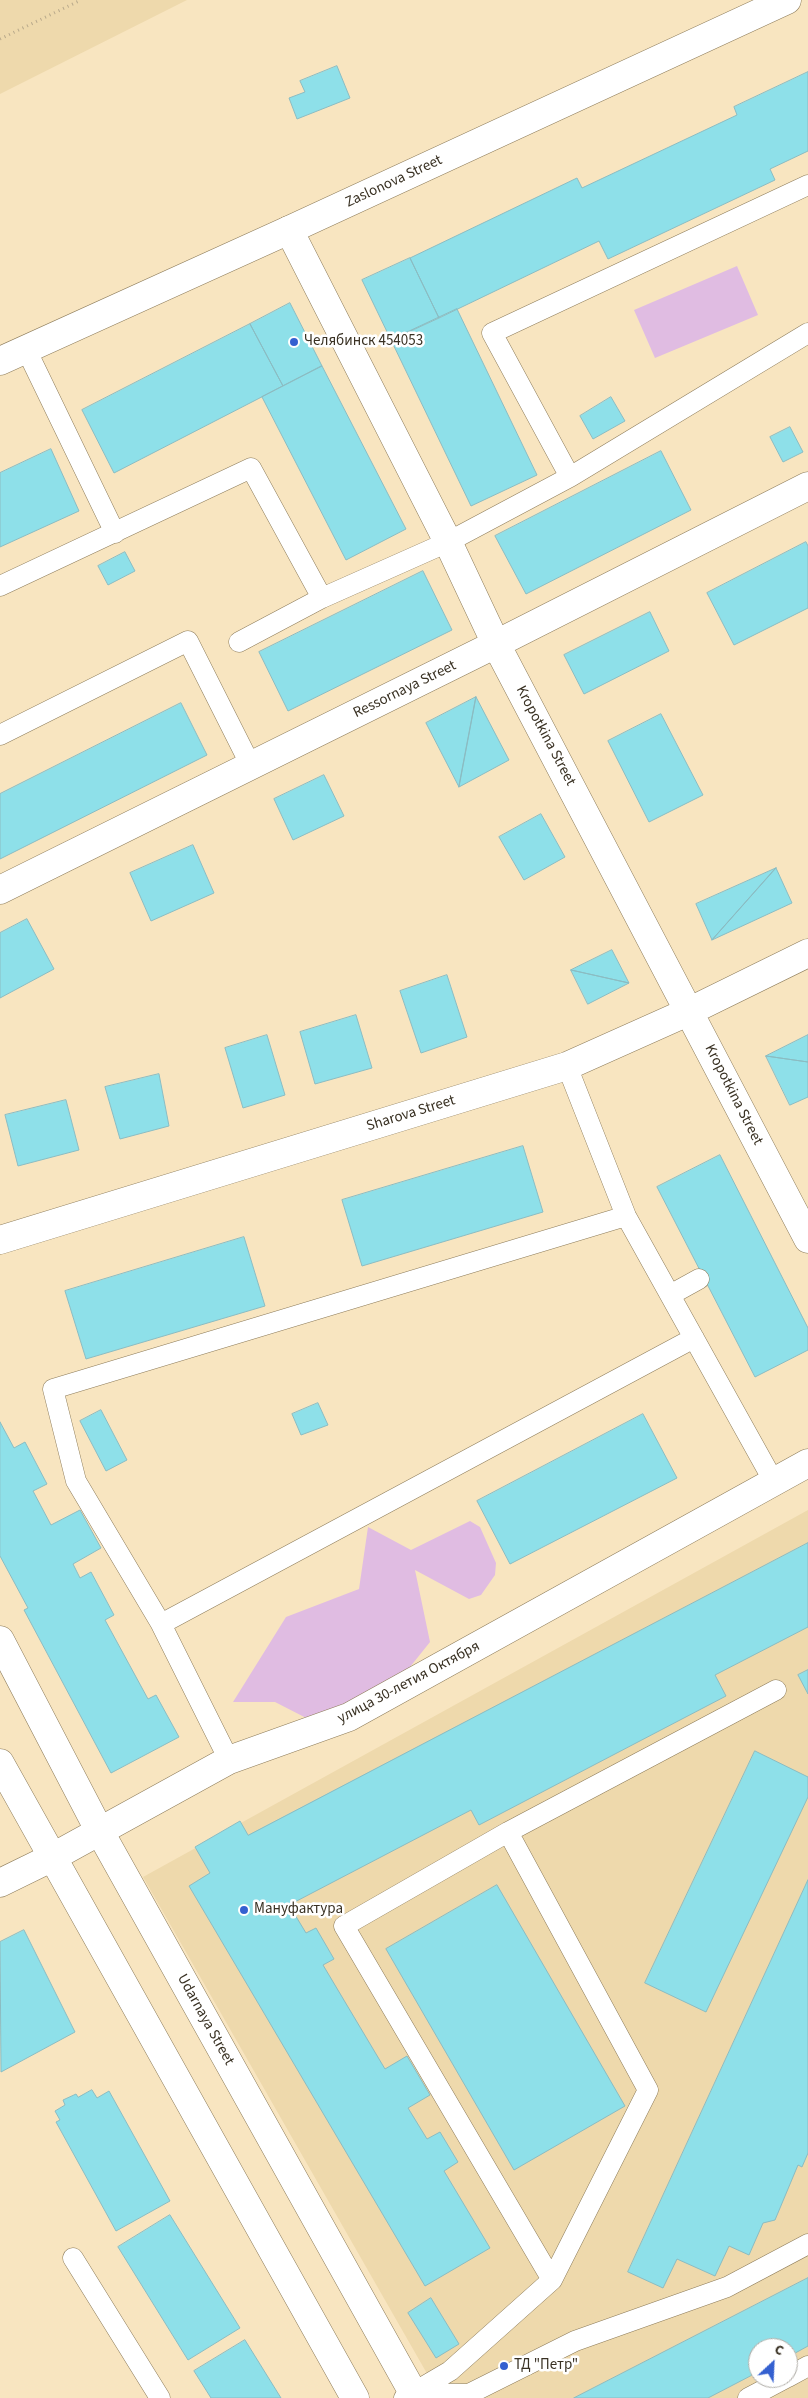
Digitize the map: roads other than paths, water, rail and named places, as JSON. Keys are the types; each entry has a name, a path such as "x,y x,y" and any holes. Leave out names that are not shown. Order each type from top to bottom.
{"street":[{"name":"Zaslonova Street","path":"0,361 787,0"},
{"name":"Kropotkina Street","path":"289,230 448,542 496,644 808,1238"},
{"name":"Ressornaya Street","path":"0,890 496,644 808,486"},
{"name":"Sharova Street","path":"0,1240 567,1066 690,1011 808,953"},
{"name":"улица 30-летия Октября","path":"0,1883 51,1858 229,1760 349,1717 808,1462"},
{"name":"Udarnaya Street","path":"0,1640 99,1830 411,2396"},
{"path":"0,1763 51,1858 355,2398"}],"lane":[{"path":"570,476 492,333 808,184"},
{"path":"239,642 322,598 448,542 570,476 808,333"},
{"path":"26,349 115,533"},
{"path":"0,586 251,468 322,598"},
{"path":"0,735 188,641 251,766"},
{"path":"567,1066 626,1216 774,1482"},
{"path":"229,1760 161,1624 76,1481 53,1389 626,1216"},
{"path":"670,1295 699,1279"},
{"path":"161,1624 694,1338"},
{"path":"552,2280 344,1926 508,1832 776,1690"},
{"path":"411,2396 450,2371 552,2280 648,2090 508,1832"},
{"path":"411,2396 469,2394 575,2341 727,2287 808,2244"},
{"path":"73,2258 160,2398"},
{"path":"748,2398 768,2388"}],"place":[{"name":"Челябинск 454053","path":"294,342"},
{"name":"Мануфактура","path":"244,1910"},
{"name":"ТД \"Петр\"","path":"504,2366"}]}
